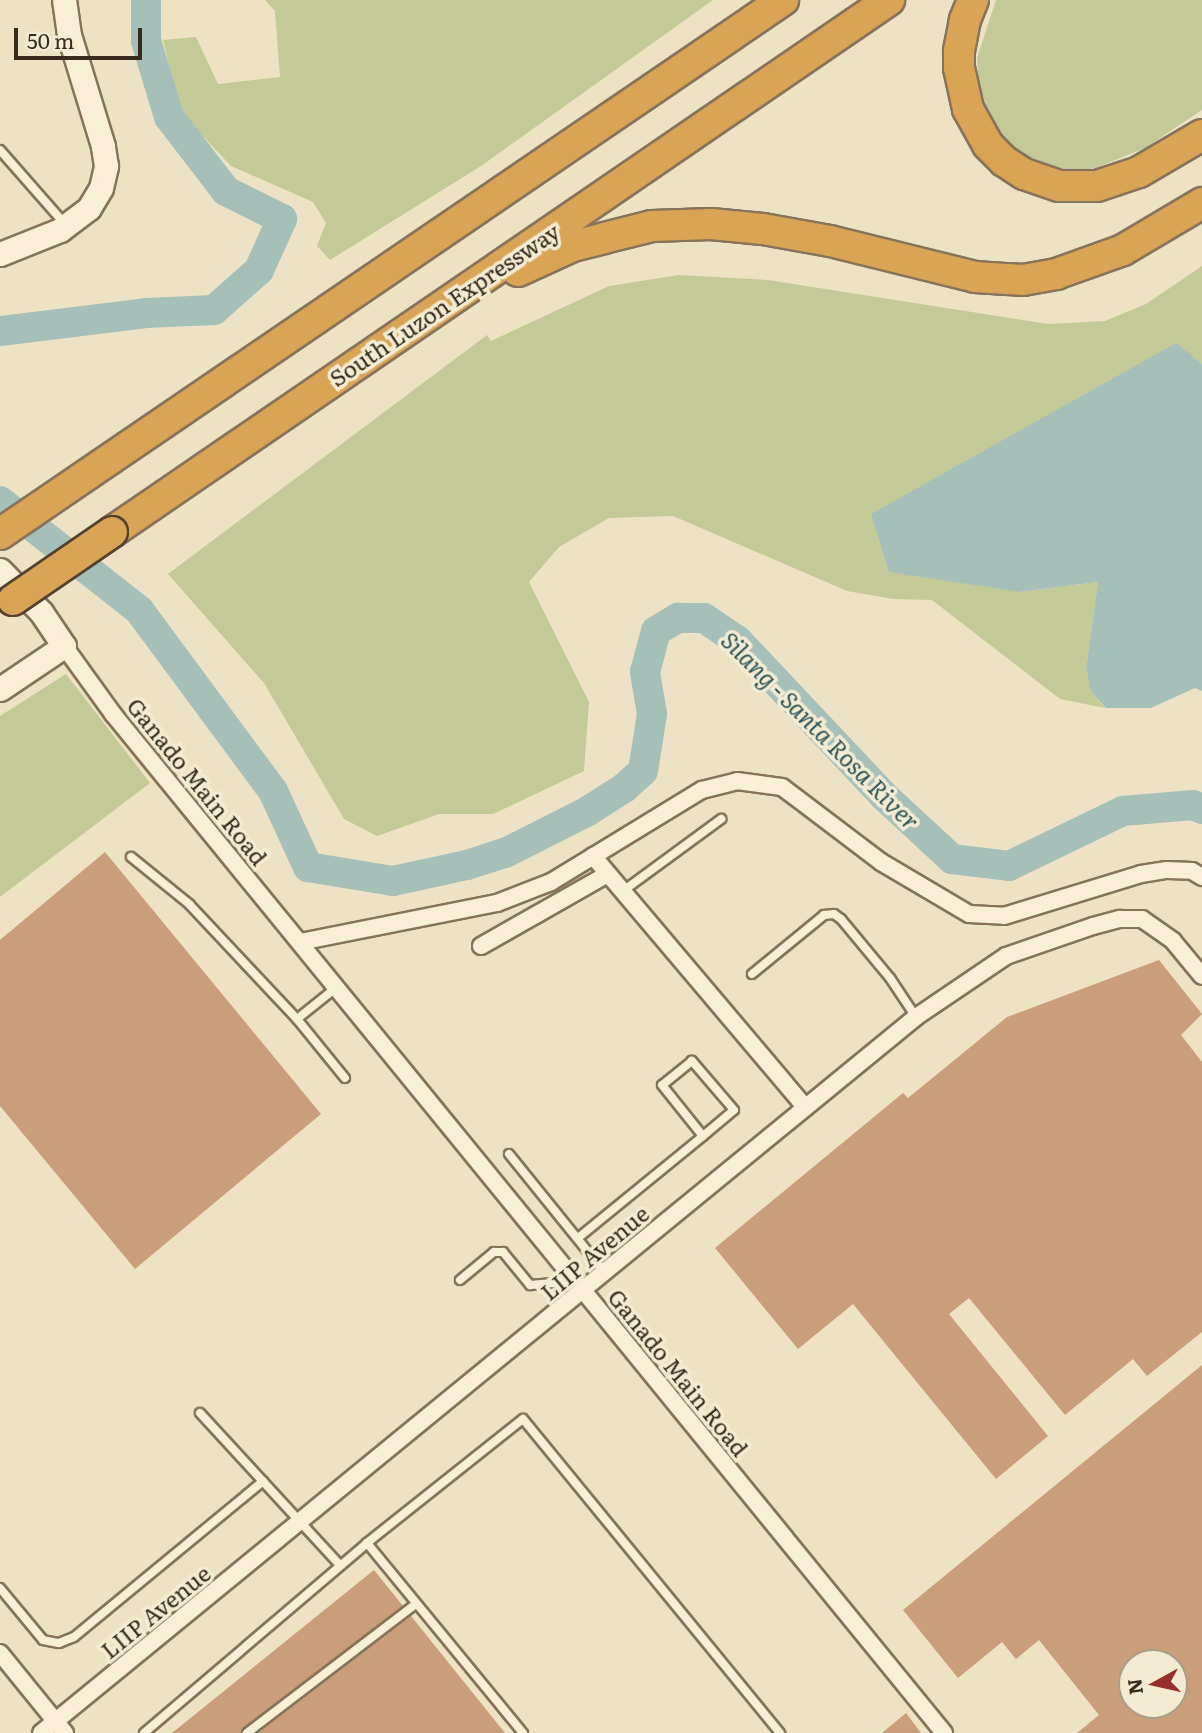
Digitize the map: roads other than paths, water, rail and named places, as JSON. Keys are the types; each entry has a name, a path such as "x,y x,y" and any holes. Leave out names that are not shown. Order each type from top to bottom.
{"highway":[{"path":"0,534 783,0"},
{"name":"South Luzon Expressway","path":"6,604 889,0"},
{"path":"973,0 964,20 958,51 968,109 988,145 1004,161 1024,174 1059,186 1097,186 1139,172 1202,135"},
{"path":"451,301 573,246 652,226 711,224 763,229 830,242 975,277 1023,280 1056,274 1123,250 1202,203"}],"street":[{"path":"0,254 66,226 89,208 101,188 106,166 69,35 64,0"},
{"path":"0,570 41,612 64,646 0,689"},
{"name":"Ganado Main Road","path":"64,646 113,714 944,1733"},
{"path":"299,942 497,903 551,882 702,790 737,781 782,787 881,862 969,914 1004,916 1140,874 1167,870 1192,871 1202,877"},
{"path":"593,856 805,1107"},
{"path":"481,946 608,874"},
{"name":"LIIP Avenue","path":"41,1733 60,1727 580,1285 605,1273 916,1017 1006,956 1120,919 1142,919 1157,926 1202,976"},
{"path":"0,1653 60,1727"}],"lane":[{"path":"0,150 66,226"},
{"path":"622,891 721,819"},
{"path":"131,857 189,904 297,1019 345,1078"},
{"path":"752,974 824,915 834,914 890,978 916,1017"},
{"path":"297,1019 337,987"},
{"path":"578,1238 703,1136 734,1110 692,1060 662,1085 703,1136"},
{"path":"509,1154 605,1273"},
{"path":"460,1280 494,1252 503,1252 530,1285 580,1285"},
{"path":"200,1413 340,1565"},
{"path":"144,1733 340,1565 523,1419 780,1733"},
{"path":"0,1588 43,1640 59,1643 74,1637 263,1481"},
{"path":"367,1543 523,1733"},
{"path":"247,1733 416,1604"}],"water":[{"path":"1176,343 1202,364 1202,691 1195,688 1151,708 1106,708 1091,692 1086,669 1098,582 1019,592 889,572 871,514"}],"waterway":[{"name":"Silang - Santa Rosa River","path":"0,331 146,313 214,310 259,270 282,219 226,191 169,117 146,41 146,0"},
{"name":"Silang - Santa Rosa River","path":"0,501 139,610 273,791 308,867 393,881 467,865 505,853 588,811 624,788 643,771 652,714 645,672 656,631 678,618 704,618 738,641 884,796 952,859 1009,866 1123,811 1193,805 1202,809"}]}
